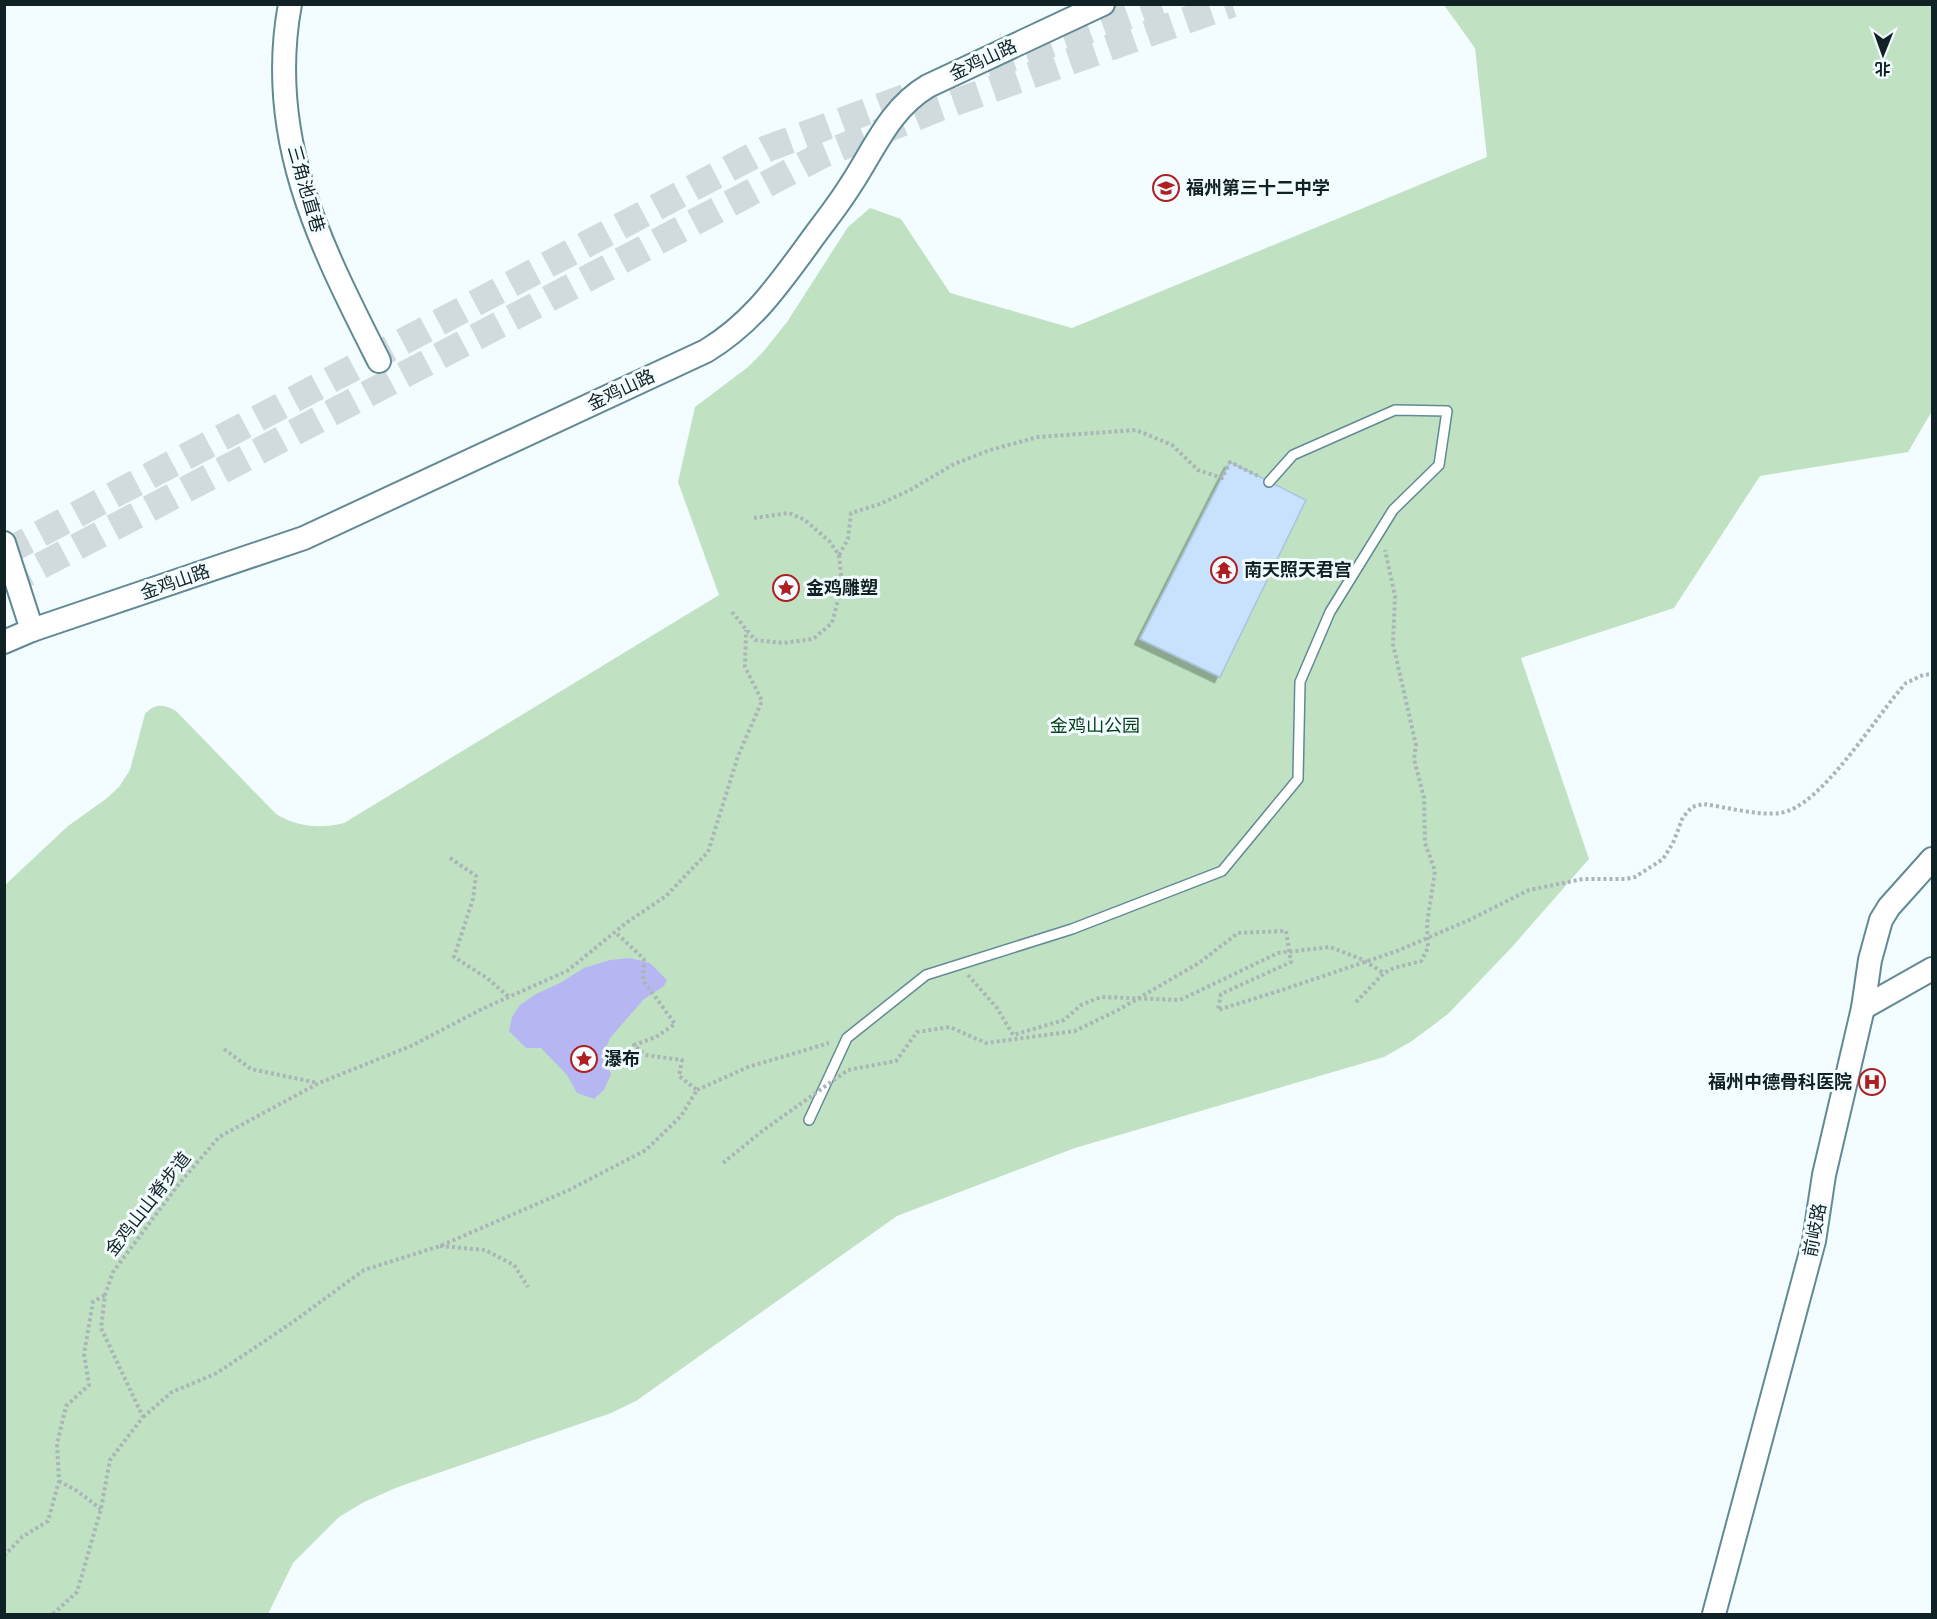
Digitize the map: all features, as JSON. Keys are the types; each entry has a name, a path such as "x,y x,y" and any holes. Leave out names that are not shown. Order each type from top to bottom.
{"street":[{"name":"三角池直巷","path":"290,4 284,64 287,115 298,175 316,229 336,275 379,361"},
{"name":"金鸡山路","path":"32,630 304,538 706,351 749,320 773,293 850,186 888,123 910,97 928,86 1102,4"},
{"path":"4,543 32,630"},
{"path":"4,633 32,630"},
{"path":"4,642 32,630"},
{"name":"前岐路","path":"1714,1614 1814,1241 1824,1175 1863,1008 1870,960 1881,920 1902,892 1932,859"},
{"path":"1863,1008 1932,969"}],"lane":[{"path":"809,1120 847,1038 926,975 1072,929 1222,871 1298,779 1300,682 1330,612 1393,510 1439,465 1447,411 1395,410 1293,455 1269,482"}],"path":[{"path":"839,555 848,539 851,513 880,504 910,490 954,464 990,450 1038,437 1136,430 1172,445 1198,470 1222,478 1230,462 1269,482"},
{"path":"732,612 755,640 783,643 813,639 832,622 842,585 839,555 830,542 805,520 789,513 754,518"},
{"path":"1356,1002 1384,974 1394,968 1421,961 1428,948 1427,924 1435,871 1425,843 1424,798 1413,759 1416,745 1394,644 1395,596 1383,526"},
{"name":"金鸡山山脊步道","path":"143,1417 100,1328 105,1295 113,1272 178,1185 219,1137 319,1083 411,1046 484,1008 567,971 615,932 666,896 708,852 738,756 762,700 745,667 746,630"},
{"path":"723,1163 761,1132 848,1070 896,1061 917,1032 950,1027 986,1043 1075,1031 1118,1010 1199,963 1238,933 1286,931 1291,962 1221,994 1218,1010 1397,951 1467,921 1529,890 1583,879 1635,877 1663,859 1673,843 1683,817 1692,807 1703,804 1781,813 1797,807 1816,793 1906,683 1923,675 1932,674"},
{"path":"450,858 476,876 473,899 454,957 487,978 509,997"},
{"path":"615,932 644,958 643,980 675,1024 656,1037 634,1045 645,1055 682,1060 680,1076 697,1090"},
{"path":"958,965 997,1008 1013,1035 1064,1020 1082,1005 1101,997 1180,1000 1278,952 1330,947 1361,959 1384,974"},
{"path":"52,1614 77,1592 101,1509 110,1460 143,1417 172,1392 217,1373 364,1270 440,1246 568,1191 646,1150 681,1116 697,1090 748,1067 847,1038"},
{"path":"224,1049 251,1069 319,1083"},
{"path":"440,1246 485,1250 514,1265 528,1287"},
{"path":"4,1556 22,1537 48,1521 59,1481 57,1444 66,1406 89,1385 84,1354 93,1302 105,1295"},
{"path":"59,1481 101,1509"}],"green space":[{"name":"金鸡山公园","path":"1444,5 1932,5 1932,411 1908,452 1760,476 1674,608 1521,658 1589,859 1512,947 1448,1014 1412,1041 1384,1057 1075,1148 897,1216 636,1401 611,1413 398,1487 364,1502 339,1517 293,1563 268,1614 5,1614 5,885 68,826 119,787 130,770 145,714 152,708 160,706 176,711 276,814 292,822 309,826 344,823 719,595 678,482 695,407 748,367 763,352 787,322 848,227 870,208 901,219 950,293 1072,328 1487,157 1475,48"}],"water":[{"path":"630,958 650,963 667,980 664,986 644,999 610,1038 603,1056 611,1074 604,1090 594,1099 577,1093 567,1075 541,1048 526,1048 509,1031 512,1017 520,1005 536,994 584,968 610,960"}],"building":[{"name":"南天照天君宫","path":"1230,462 1306,500 1220,677 1140,639"}],"tunnel":[{"path":"987,67 1161,4"},
{"path":"4,585 822,155 939,108 1232,4"},
{"path":"4,553 766,149 925,90"}],"place":[{"name":"福州第三十二中学","path":"1166,188"},
{"name":"南天照天君宫","path":"1224,570"},
{"name":"金鸡雕塑","path":"786,588"},
{"name":"瀑布","path":"584,1059"},
{"name":"福州中德骨科医院","path":"1872,1082"}]}
